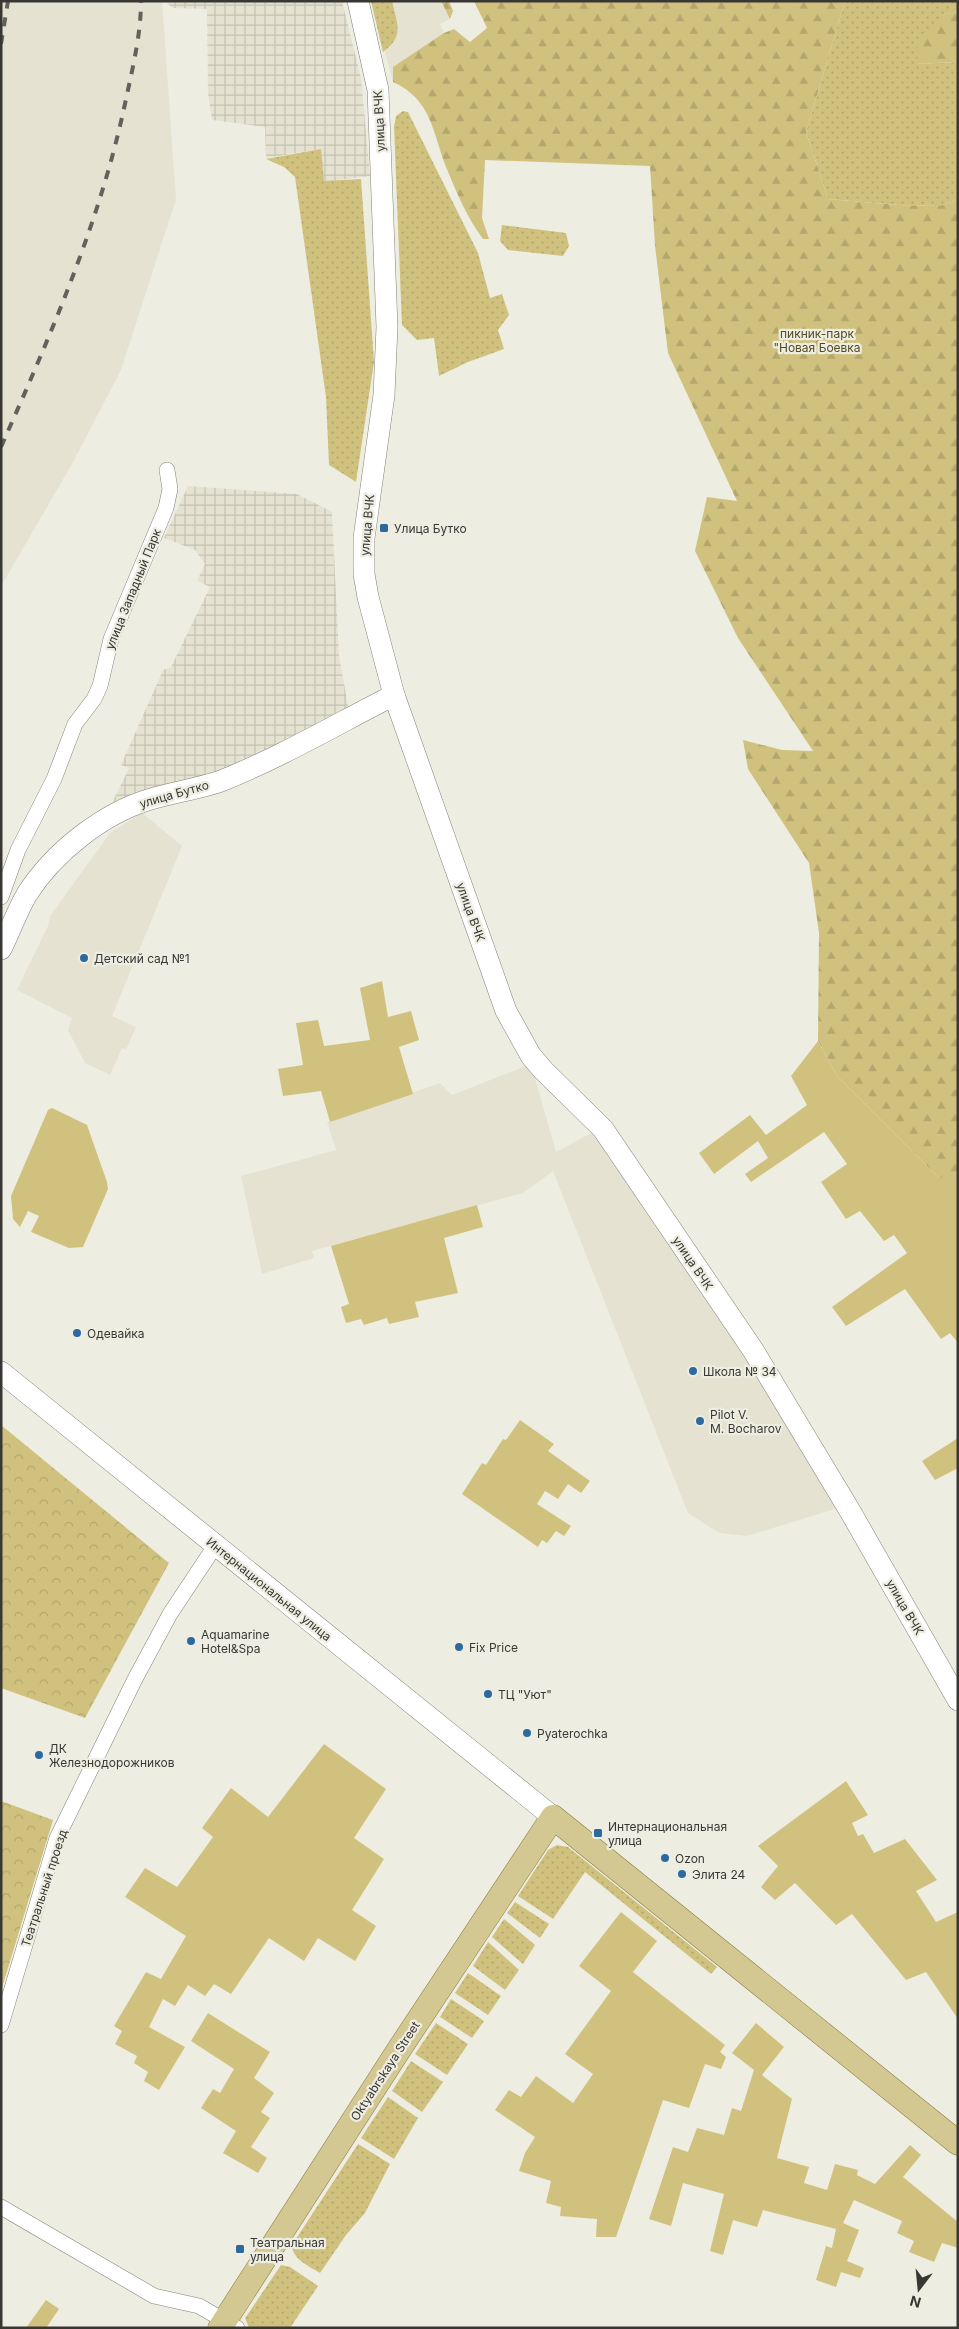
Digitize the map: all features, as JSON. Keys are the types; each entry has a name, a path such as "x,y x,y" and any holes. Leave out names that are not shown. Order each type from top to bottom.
{"main road":[{"name":"улица ВЧК","path":"358,1 378,90 387,326 384,395 367,512 364,574 368,597 394,694 503,1002 517,1033 531,1056 544,1071 603,1129 753,1350 850,1511 958,1700"},
{"name":"улица Бутко","path":"1,949 10,907 27,895 55,861 88,832 120,812 151,799 220,781 268,759 394,694"},
{"name":"Интернациональная улица","path":"1,1372 958,2143"},
{"name":"Oktyabrskaya Street","path":"227,2326 403,2042 553,1817"}],"street":[{"name":"улица Западный Парк","path":"1,897 18,850 54,779 74,724 94,698 100,686 111,639 166,508 170,489 167,470"},
{"name":"Театральный проезд","path":"1,2025 57,1838 135,1679 170,1614 215,1546"},
{"path":"1,2207 154,2296 199,2306 227,2326"}],"shaded area":[{"path":"1,1 162,1 176,199 121,370 72,464 1,586"},
{"path":"165,1 342,1 361,78 370,176 323,182 321,149 266,158 265,127 212,120 208,93 207,9 172,8"},
{"path":"371,1 441,1 450,19 440,24 444,33 393,67 393,82"},
{"path":"188,486 297,494 332,512 339,656 349,711 219,778 110,807 129,768 121,765 163,670 171,667 210,587 197,581 205,564 195,550 164,538"},
{"name":"Детский сад №1","path":"142,813 182,846 112,1016 136,1027 126,1050 122,1048 110,1075 85,1063 68,1030 72,1018 17,990 48,926 50,916 111,832"},
{"path":"531,1064 556,1152 597,1130 707,1291 838,1508 747,1536 719,1533 688,1513 553,1171 523,1193 312,1251 314,1258 262,1274 241,1176 336,1150 327,1122 440,1083 452,1095"}],"green space":[{"path":"371,1 392,1 396,16 397,35 390,46 383,52"},
{"path":"441,1 449,1 453,11 450,19"},
{"name":"пикник-парк \"Новая Боевка","path":"474,1 845,1 806,132 828,199 899,205 939,206 958,200 958,1178 939,1178 837,1076 818,1041 819,933 809,863 748,769 743,740 782,750 813,751 738,638 695,551 707,497 737,501 668,353 655,246 650,166 485,160 482,218 489,239 483,239 458,195 429,118 423,107 406,89 393,82 393,67 444,33 454,29 470,42 487,28"},
{"path":"845,1 958,1 958,11 943,15 916,64 958,62 958,200 939,206 899,205 828,199 806,132"},
{"path":"958,11 958,62 916,64 918,39 943,15"},
{"path":"403,111 408,112 478,253 490,298 502,294 509,315 498,330 504,349 468,362 439,376 434,338 417,340 402,325 394,127 396,116"},
{"path":"321,149 324,181 361,179 374,362 356,482 329,465 326,397 295,177 284,167 266,159"},
{"path":"502,225 566,233 569,246 563,256 508,250 500,241"},
{"path":"382,981 388,1017 411,1011 419,1040 399,1047 413,1094 330,1122 321,1091 283,1096 278,1069 303,1065 296,1023 318,1020 324,1046 370,1040 360,988"},
{"path":"818,1041 837,1076 939,1178 958,1178 958,1343 950,1333 941,1339 905,1289 846,1326 832,1307 907,1253 894,1235 884,1241 860,1211 846,1219 821,1182 847,1164 824,1132 751,1182 745,1174 768,1158 758,1141 714,1174 699,1153 750,1115 766,1135 807,1105 791,1076"},
{"path":"52,1108 87,1125 107,1182 108,1189 83,1247 69,1248 31,1232 39,1216 28,1211 20,1227 13,1219 11,1196 48,1110"},
{"path":"477,1205 483,1227 444,1238 458,1293 415,1302 419,1317 389,1324 387,1318 364,1325 361,1319 346,1323 341,1307 349,1304 331,1246"},
{"path":"520,1420 554,1444 548,1451 590,1481 581,1493 568,1484 558,1499 545,1491 537,1504 571,1526 564,1536 556,1531 547,1543 542,1540 538,1547 462,1494 482,1463 486,1465 503,1439 506,1440"},
{"path":"1,1425 169,1563 85,1718 1,1688"},
{"path":"958,1438 958,1468 935,1480 922,1461"},
{"path":"324,1744 386,1789 354,1838 384,1859 352,1910 376,1926 355,1961 318,1938 304,1961 269,1938 231,1994 214,1984 205,1996 188,1985 175,2006 163,1999 149,2027 185,2047 159,2090 144,2081 148,2072 134,2063 137,2056 115,2044 122,2031 114,2026 146,1972 161,1979 186,1936 125,1897 145,1868 177,1887 213,1837 202,1828 231,1788 268,1817"},
{"path":"846,1781 868,1815 852,1823 858,1836 863,1834 874,1853 905,1839 937,1880 916,1891 936,1922 958,1912 958,2019 926,1972 906,1980 852,1914 836,1925 795,1883 775,1900 761,1887 778,1866 758,1846"},
{"path":"1,1801 53,1820 1,1991"},
{"path":"557,1845 568,1847 717,1967 711,1974 585,1872 553,1919 518,1896 548,1850"},
{"path":"515,1902 549,1924 540,1938 507,1913"},
{"path":"621,1912 657,1941 633,1972 725,2045 720,2052 726,2057 721,2069 705,2064 689,2108 663,2100 616,2237 596,2237 597,2219 560,2216 561,2207 546,2203 551,2181 519,2171 525,2153 535,2137 495,2110 509,2090 521,2097 536,2076 573,2103 593,2074 565,2054 611,1991 579,1966"},
{"path":"504,1919 535,1945 523,1964 492,1937"},
{"path":"488,1942 519,1970 505,1990 473,1966"},
{"path":"468,1973 501,1996 488,2015 455,1993"},
{"path":"451,1999 484,2021 472,2038 440,2017"},
{"path":"208,2013 270,2052 254,2078 274,2093 261,2112 270,2118 251,2147 267,2158 258,2173 223,2153 236,2131 201,2108 213,2089 220,2093 234,2069 191,2041"},
{"path":"436,2023 468,2044 447,2075 415,2054"},
{"path":"756,2023 784,2047 762,2075 792,2099 777,2158 809,2167 804,2183 827,2190 835,2164 858,2170 857,2175 875,2184 910,2145 921,2155 903,2177 958,2222 958,2248 942,2243 934,2262 909,2252 914,2241 897,2233 902,2221 854,2200 843,2223 859,2230 847,2261 864,2268 860,2278 841,2272 836,2287 816,2280 826,2246 832,2248 836,2229 763,2210 757,2227 733,2220 723,2255 710,2251 724,2194 683,2183 671,2226 649,2219 673,2147 688,2152 697,2128 724,2135 732,2108 741,2111 754,2070 732,2053"},
{"path":"411,2061 443,2082 422,2112 392,2091"},
{"path":"388,2097 418,2118 394,2159 361,2138"},
{"path":"358,2144 390,2164 365,2213 346,2235 320,2273 298,2258 292,2245"},
{"path":"281,2265 290,2267 318,2286 290,2328 249,2328 245,2318"},
{"path":"46,2300 59,2309 46,2328 26,2328"}],"railway":[{"path":"1,44 8,1"},
{"path":"1,447 56,319 103,189 116,144 134,62 140,25 141,1"}],"place":[{"name":"Улица Бутко","path":"384,528"},
{"name":"Детский сад №1","path":"84,958"},
{"name":"Одевайка","path":"77,1333"},
{"name":"Школа № 34","path":"693,1371"},
{"name":"Pilot V. M. Bocharov","path":"700,1421"},
{"name":"Aquamarine Hotel&Spa","path":"191,1641"},
{"name":"Fix Price","path":"459,1647"},
{"name":"ТЦ \"Уют\"","path":"488,1694"},
{"name":"Pyaterochka","path":"527,1733"},
{"name":"ДК Железнодорожников","path":"39,1755"},
{"name":"Интернациональная улица","path":"598,1833"},
{"name":"Ozon","path":"665,1858"},
{"name":"Элита 24","path":"682,1874"},
{"name":"Театральная улица","path":"240,2249"}]}
